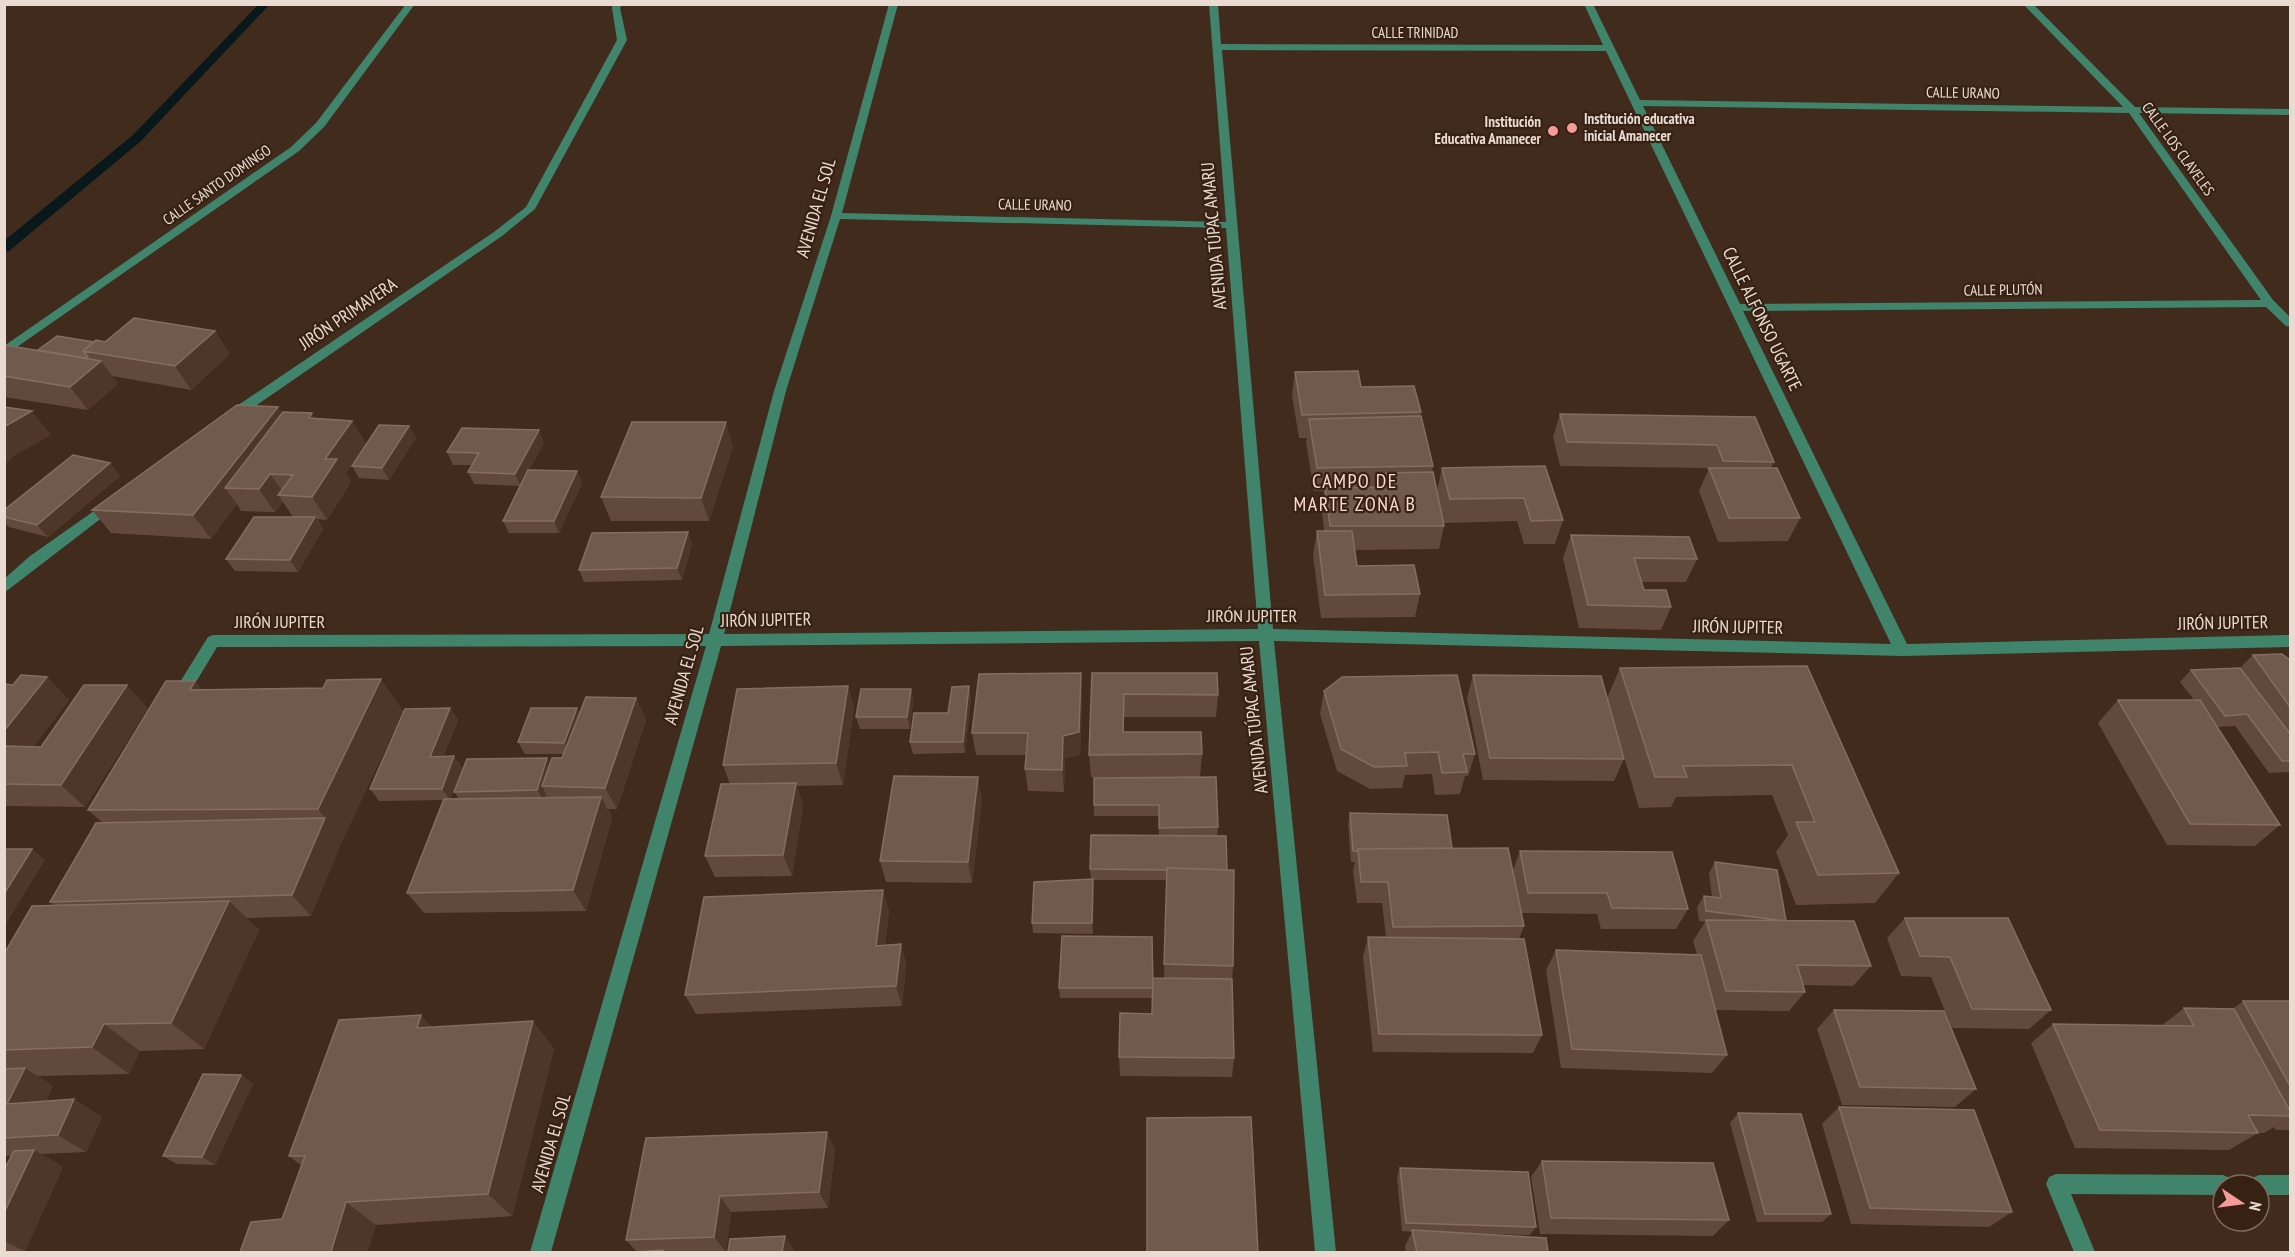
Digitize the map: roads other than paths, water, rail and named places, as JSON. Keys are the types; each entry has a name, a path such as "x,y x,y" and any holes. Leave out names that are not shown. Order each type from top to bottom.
{"street":[{"name":"CALLE SANTO DOMINGO","path":"4,352 295,150 320,125 411,4"},
{"name":"JIRÓN PRIMAVERA","path":"218,426 498,234 530,209 622,40 616,9 618,4"},
{"name":"AVENIDA EL SOL","path":"540,1252 715,640 780,391 836,216 894,4"},
{"name":"AVENIDA TÚPAC AMARU","path":"1213,4 1266,635 1325,1252"},
{"name":"CALLE ALFONSO UGARTE","path":"1588,4 1902,650"},
{"name":"CALLE LOS CLAVELES","path":"2027,4 2133,111 2269,303 2290,323"},
{"name":"CALLE TRINIDAD","path":"1218,47 1611,48"},
{"name":"CALLE URANO","path":"1636,103 2290,112"},
{"name":"CALLE URANO","path":"836,216 1233,225"},
{"name":"CALLE PLUTÓN","path":"1736,308 2269,303"},
{"path":"4,588 35,560 122,496"},
{"name":"JIRÓN JUPITER","path":"169,712 213,641 715,640 1266,635 1902,650 2290,641"},
{"path":"2084,1252 2056,1184 2211,1185"},
{"path":"2271,1185 2290,1185"}],"waterway":[{"path":"4,248 137,138 265,4"}],"place":[{"name":"Institución educativa inicial Amanecer","path":"1572,128"},
{"name":"Institución Educativa Amanecer","path":"1553,131"}],"district":[{"name":"CAMPO DE MARTE ZONA B","path":"1355,492"}]}
